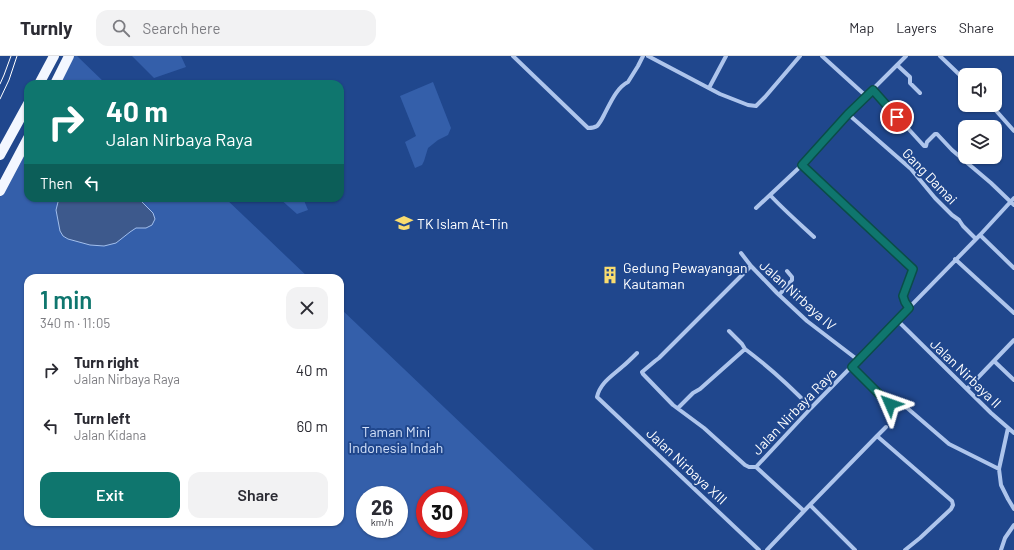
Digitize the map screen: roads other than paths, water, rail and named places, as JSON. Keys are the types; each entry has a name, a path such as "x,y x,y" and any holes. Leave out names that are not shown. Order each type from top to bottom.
{"main road":[{"path":"41,80 54,56"},
{"path":"57,80 69,56"},
{"path":"0,156 24,111"},
{"path":"0,191 24,146"}],"street":[{"path":"513,56 588,128 598,125 618,90 628,82 643,56"},
{"path":"648,56 720,94 748,105 756,106 800,56"},
{"path":"709,88 726,56"},
{"path":"822,56 866,96"},
{"path":"756,208 802,165 848,114 906,56"},
{"path":"940,56 958,73"},
{"path":"897,65 910,78 910,83 920,94"},
{"path":"873,90 924,146 926,146 927,142 935,134 937,134 952,150 991,183 1012,204"},
{"path":"997,112 1014,130"},
{"name":"Gang Damai","path":"848,114 911,170 935,198 959,220 976,239"},
{"path":"802,165 912,267 914,270 903,296 909,308"},
{"path":"770,195 814,238"},
{"name":"Jalan Nirbaya Raya","path":"804,511 756,467 955,259 1012,204 1014,198"},
{"path":"980,235 1014,268"},
{"path":"741,253 751,266"},
{"path":"955,259 1014,313"},
{"name":"Jalan Nirbaya IV","path":"678,408 673,405 642,374 642,372 659,358 751,266 807,321 858,360"},
{"path":"779,295 792,280 792,277 787,271"},
{"name":"Jalan Nirbaya II","path":"897,320 1014,433"},
{"path":"729,331 745,349 785,381 811,408"},
{"path":"967,389 1014,340"},
{"path":"745,349 693,393 678,408 704,428 746,466 756,467"},
{"name":"Jalan Nirbaya XIII","path":"637,353 606,380 598,394 599,399 759,550"},
{"path":"994,361 1014,380"},
{"path":"852,367 888,403 906,407 949,444 999,469"},
{"path":"767,550 886,427"},
{"path":"1008,428 999,469 1001,485 1014,509"},
{"path":"877,436 952,501 953,505 951,509 906,550"},
{"path":"810,505 855,550"},
{"path":"1001,550 1005,538 1014,525"}],"tram line":[{"path":"0,84 11,56"},
{"path":"0,99 9,80 17,56"}],"place":[{"name":"TK Islam At-Tin","path":"404,223"},
{"name":"Gedung Pewayangan Kautaman","path":"610,275"}],"park label":[{"name":"Taman Mini Indonesia Indah","path":"396,440"}]}
